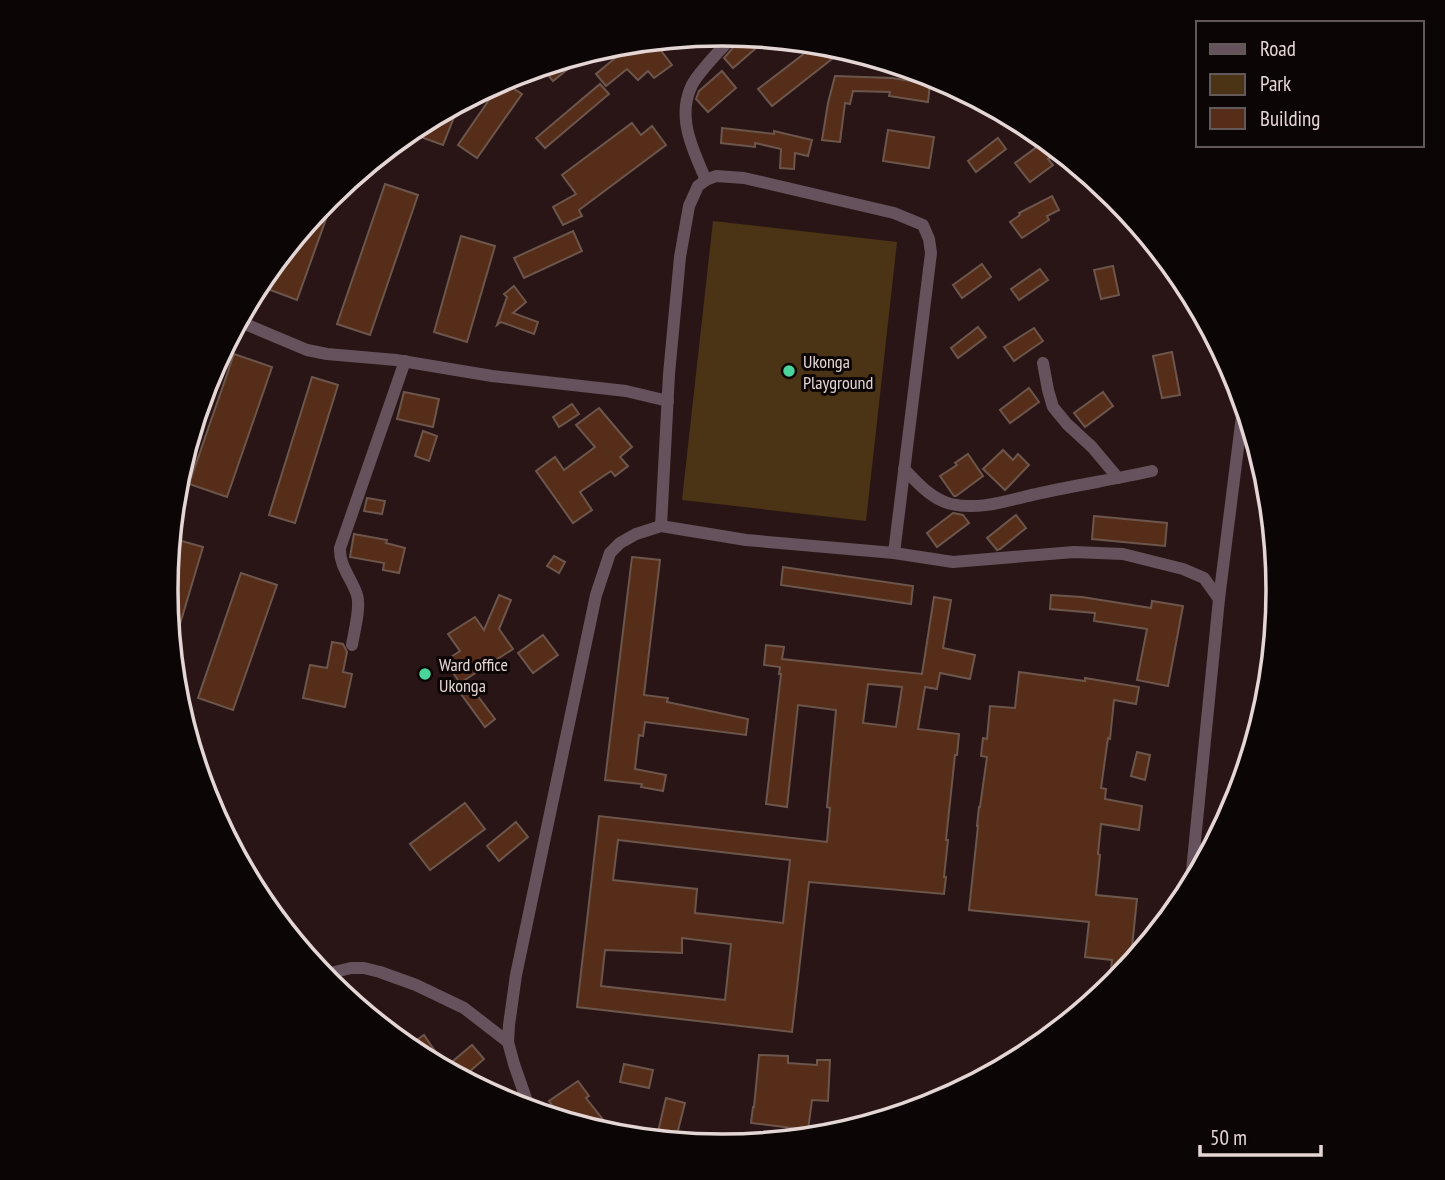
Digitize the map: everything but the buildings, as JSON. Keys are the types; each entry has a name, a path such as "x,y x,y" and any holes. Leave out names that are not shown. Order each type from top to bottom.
{"street":[{"path":"706,180 686,125 686,103 692,83 724,46"},
{"path":"661,526 680,257 690,206 698,186 706,180 716,176 744,178 894,213 923,225 929,239 931,253 894,553"},
{"path":"247,325 307,350 347,357 405,361 492,376 626,391 668,401"},
{"path":"352,645 358,598 342,563 340,548 405,361"},
{"path":"1043,363 1053,407 1118,478"},
{"path":"1193,864 1219,599 1241,425"},
{"path":"904,469 929,494 949,504 969,506 992,505 1152,471"},
{"path":"526,1098 508,1042 516,975 596,596 610,553 621,543 636,534 661,526 746,540 894,553 953,562 1074,552 1123,554 1183,569 1203,578 1219,599"},
{"path":"334,972 364,968 416,985 464,1008 508,1042"}],"green space":[{"name":"Ukonga Playground","path":"713,221 897,242 866,521 682,500"}],"place":[{"name":"Ukonga Playground","path":"789,371"},
{"name":"Ward office Ukonga","path":"425,674"}]}
